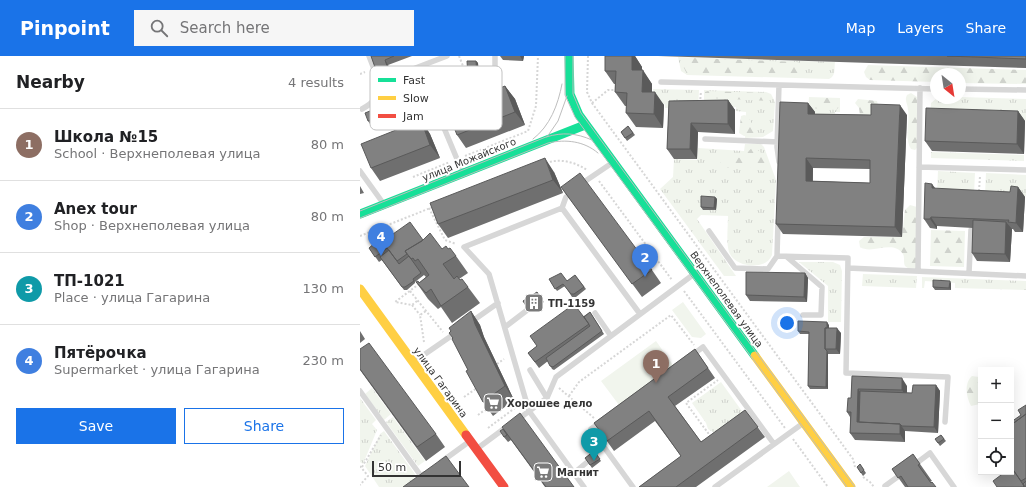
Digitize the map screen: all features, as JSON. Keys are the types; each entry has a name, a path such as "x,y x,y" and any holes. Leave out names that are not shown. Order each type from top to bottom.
{"street":[{"name":"Верхнеполевая улица","path":"569,56 568,87 570,98 585,125 804,423 847,485"},
{"name":"улица Можайского","path":"360,214 585,125"},
{"name":"улица Гагарина","path":"360,289 504,487"}],"lane":[{"path":"369,56 373,66"},
{"path":"421,66 447,56"},
{"path":"661,82 930,88"},
{"path":"779,85 778,142 780,168"},
{"path":"918,271 920,88"},
{"path":"966,89 1026,90"},
{"path":"362,109 370,105"},
{"path":"445,130 463,173"},
{"path":"705,139 778,142"},
{"path":"584,487 529,411 490,274 464,247 562,208 566,197 613,162"},
{"path":"919,167 1026,170"},
{"path":"360,171 384,205"},
{"path":"562,208 640,314"},
{"path":"709,231 735,268 768,269 777,256 779,212"},
{"path":"969,273 971,230"},
{"path":"777,256 848,258 846,373 948,377 945,422"},
{"path":"786,257 822,287 821,315 803,314"},
{"path":"848,268 1026,276"},
{"path":"476,450 547,398 556,377 694,273"},
{"path":"468,324 498,303"},
{"path":"505,327 526,311"},
{"path":"595,313 611,336"},
{"path":"413,362 461,328"},
{"path":"686,360 703,347 774,444"},
{"path":"530,370 547,398"},
{"path":"360,391 386,427 418,478 431,469"},
{"path":"605,418 591,429 633,487"},
{"path":"719,486 804,423"},
{"path":"437,465 470,441"},
{"path":"885,486 930,453 954,487"},
{"path":"574,472 586,463"}],"path":[{"path":"459,56 463,66"},
{"path":"409,178 528,131 536,106 538,56"},
{"path":"588,56 587,92 592,103 851,456 859,473 874,487"},
{"path":"700,108 701,83"},
{"path":"592,103 608,90 618,90"},
{"path":"543,164 550,161 568,161 581,166 594,175 677,286 686,293 828,487"},
{"path":"979,195 980,169"},
{"path":"360,236 436,206"},
{"path":"429,208 445,240 464,247"},
{"path":"382,227 386,232"},
{"path":"370,232 380,246"},
{"path":"421,282 395,302 412,305 420,315 424,342"},
{"path":"410,291 444,333 438,337"},
{"path":"412,305 418,301"},
{"path":"420,315 426,311"},
{"path":"570,396 579,382 672,315 698,350"},
{"path":"497,364 507,357"},
{"path":"714,440 686,403 724,376"},
{"path":"553,384 570,396 599,423"},
{"path":"464,397 476,388"},
{"path":"488,428 520,404"},
{"path":"478,415 486,409"},
{"path":"360,485 368,476 361,466 386,427"}],"green space":[{"path":"678,57 835,62 835,70 833,76 829,79 687,75 681,71"},
{"path":"690,58 797,62 804,66 805,72 800,77 689,74 683,66 684,61"},
{"path":"868,65 963,68 930,68 930,82 870,80 866,77 864,72"},
{"path":"966,68 1026,70 1026,84 966,83"},
{"path":"653,89 699,90 698,108 665,108 665,104 653,104"},
{"path":"704,90 766,92 771,94 775,102 773,131 763,137 745,138 746,112 736,111 736,107 704,108"},
{"path":"705,92 767,93 769,96 767,101 709,98 705,95"},
{"path":"911,93 917,97 918,147 915,150 911,149 908,140 908,108 906,99 907,95"},
{"path":"809,97 840,98 840,112 835,112 835,123 815,123 815,112 808,112"},
{"path":"966,97 1026,99 1026,120 933,117 930,120 931,104 966,104"},
{"path":"835,98 840,102 839,107 836,110 811,108 809,105 809,99"},
{"path":"858,99 877,101 877,116 860,115 859,108 855,103"},
{"path":"741,116 748,116 756,133 753,136 744,136 739,133"},
{"path":"745,144 761,144 764,147 776,180 772,255 764,264 750,266 737,261 732,257 728,248 728,216 701,215 697,219 736,276 724,276 660,189 673,177 674,159 697,160 698,148 744,151"},
{"path":"754,147 767,158 770,166 767,169 759,170 747,166 727,168 720,164 720,159 724,155 741,158"},
{"path":"931,152 1024,155 1024,161 931,158"},
{"path":"938,171 975,173 974,194 937,193"},
{"path":"986,173 1026,175 1026,196 985,195"},
{"path":"910,205 917,207 916,269 909,269 905,266 903,254 894,248 888,247 865,249 860,247 859,241 864,237 902,237 905,210"},
{"path":"931,230 965,231 964,267 930,266"},
{"path":"799,262 833,262 840,265 842,271 841,322 828,322 828,286"},
{"path":"863,274 917,276 916,288 862,286"},
{"path":"922,277 1026,281 1026,290 955,288 955,283 925,281 924,288 922,288"},
{"path":"683,302 706,334 701,338 692,337 672,310"},
{"path":"656,341 673,365 619,405 601,381"},
{"path":"972,376 978,377 978,404 971,406 967,390 969,379"},
{"path":"721,382 744,414 716,434 708,429 706,423 692,403"},
{"path":"372,388 391,414 384,420 365,394"},
{"path":"360,398 376,420 372,424 377,430 363,464 360,462"},
{"path":"393,417 425,461 418,466 386,422"},
{"path":"384,431 415,474 414,479 403,487 379,487 365,466 380,434"},
{"path":"789,471 800,487 767,487"}],"building":[{"path":"371,56 394,56 385,60 387,66 375,66"},
{"path":"605,56 632,56 632,70 643,70 642,92 655,92 654,114 626,113 627,93 615,92 616,71 605,71"},
{"path":"947,56 1026,56 1026,59"},
{"path":"467,61 476,61 476,66 467,66"},
{"path":"505,86 515,112 502,117 502,87"},
{"path":"728,100 728,124 691,123 690,149 667,149 669,101"},
{"path":"780,102 808,103 808,114 871,115 871,104 900,105 895,227 776,224","holes":["806,158 870,160 870,183 806,181"]},
{"path":"926,108 1018,111 1017,144 925,141"},
{"path":"370,111 370,120 368,121 365,113"},
{"path":"628,126 633,133 625,138 621,132"},
{"path":"396,130 425,130 430,145 371,168 361,144"},
{"path":"455,130 470,130 457,135"},
{"path":"545,158 553,180 438,224 430,203"},
{"path":"580,173 652,270 632,284 561,187"},
{"path":"925,183 932,184 932,188 1010,192 1011,186 1018,187 1016,223 1008,222 1009,220 931,217 930,219 924,219"},
{"path":"701,196 715,197 714,208 701,207"},
{"path":"973,220 1006,222 1005,254 972,253"},
{"path":"410,222 423,240 405,251 407,254 397,261 387,248 375,257 369,248 386,234 381,229 386,225 393,234"},
{"path":"430,233 442,249 446,246 448,249 450,248 456,256 443,264 454,279 457,276 460,280 462,279 468,287 441,306 431,289 426,293 416,282 418,281 419,283 429,275 418,259 415,261 413,258 411,259 405,251 422,241"},
{"path":"389,250 399,264 409,256 421,273 413,279 414,281 405,287 402,287 380,257"},
{"path":"746,272 805,273 804,297 746,295"},
{"path":"561,273 567,281 575,275 584,287 574,294 571,294 563,284 555,289 549,279"},
{"path":"933,280 950,281 949,288 933,287"},
{"name":"ТП-1159","path":"537,292 542,300 528,309 523,301"},
{"path":"574,304 589,324 535,362 528,353 537,346 530,336"},
{"path":"471,311 475,324 505,386 483,402 466,371 468,370 452,339 453,338 449,333 451,331 449,328"},
{"path":"590,312 602,331 553,367 550,366 546,358 590,326 584,317"},
{"path":"798,321 827,322 827,328 825,328 825,349 827,351 826,387 808,386 809,332 798,331"},
{"path":"825,328 837,328 836,349 825,349"},
{"path":"369,343 436,434 417,447 360,369 360,349"},
{"path":"695,349 708,368 668,397 701,442 745,410 758,427 676,487 639,487 681,456 649,411 607,441 594,423"},
{"path":"852,376 902,378 902,390 858,389 857,422 900,424 900,434 850,433 851,412 847,412 848,398 851,398"},
{"path":"913,385 936,385 934,427 859,422 860,391 912,393"},
{"path":"1026,405 1026,414 1014,423 1014,420 1021,415 1018,410"},
{"path":"520,413 574,487 546,487 502,427"},
{"path":"1026,414 1026,478 1021,481 1014,471 1014,423"},
{"path":"503,429 507,435 504,437 500,431"},
{"path":"941,435 944,439 938,443 935,439"},
{"path":"594,451 600,459 590,465 585,458"},
{"path":"913,454 920,464 918,465 931,483 932,482 936,487 908,487 901,476 898,478 892,469"},
{"path":"446,456 469,487 403,487"},
{"path":"860,464 864,470 861,473 857,467"},
{"path":"1014,471 1024,486 997,487 993,481 1001,475 1014,475"},
{"path":"1026,481 1026,487 1025,487 1023,484"}],"tram line":[{"path":"565,56 565,95 575,117 847,487"},
{"path":"573,56 573,94 581,113 855,487"},
{"path":"533,139 549,121 556,107 562,84"},
{"path":"547,137 558,121 567,96"},
{"path":"360,211 546,137 558,134 569,134 592,140"},
{"path":"360,218 548,143 561,141 574,142 587,146 598,153"}],"traffic: fast":[{"path":"569,56 570,94 579,115 755,356"},
{"path":"360,214 585,125"}],"traffic: slow":[{"path":"360,289 466,435"},
{"path":"755,356 851,487"}],"traffic: jam":[{"path":"466,435 504,487"}],"place":[{"name":"Пятёрочка","path":"381,256"},
{"name":"Anex tour","path":"645,277"},
{"name":"ТП-1159","path":"534,303"},
{"name":"Школа №15","path":"656,383"},
{"name":"Хорошее дело","path":"493,403"},
{"name":"ТП-1021","path":"594,461"},
{"name":"Магнит","path":"543,472"}]}
